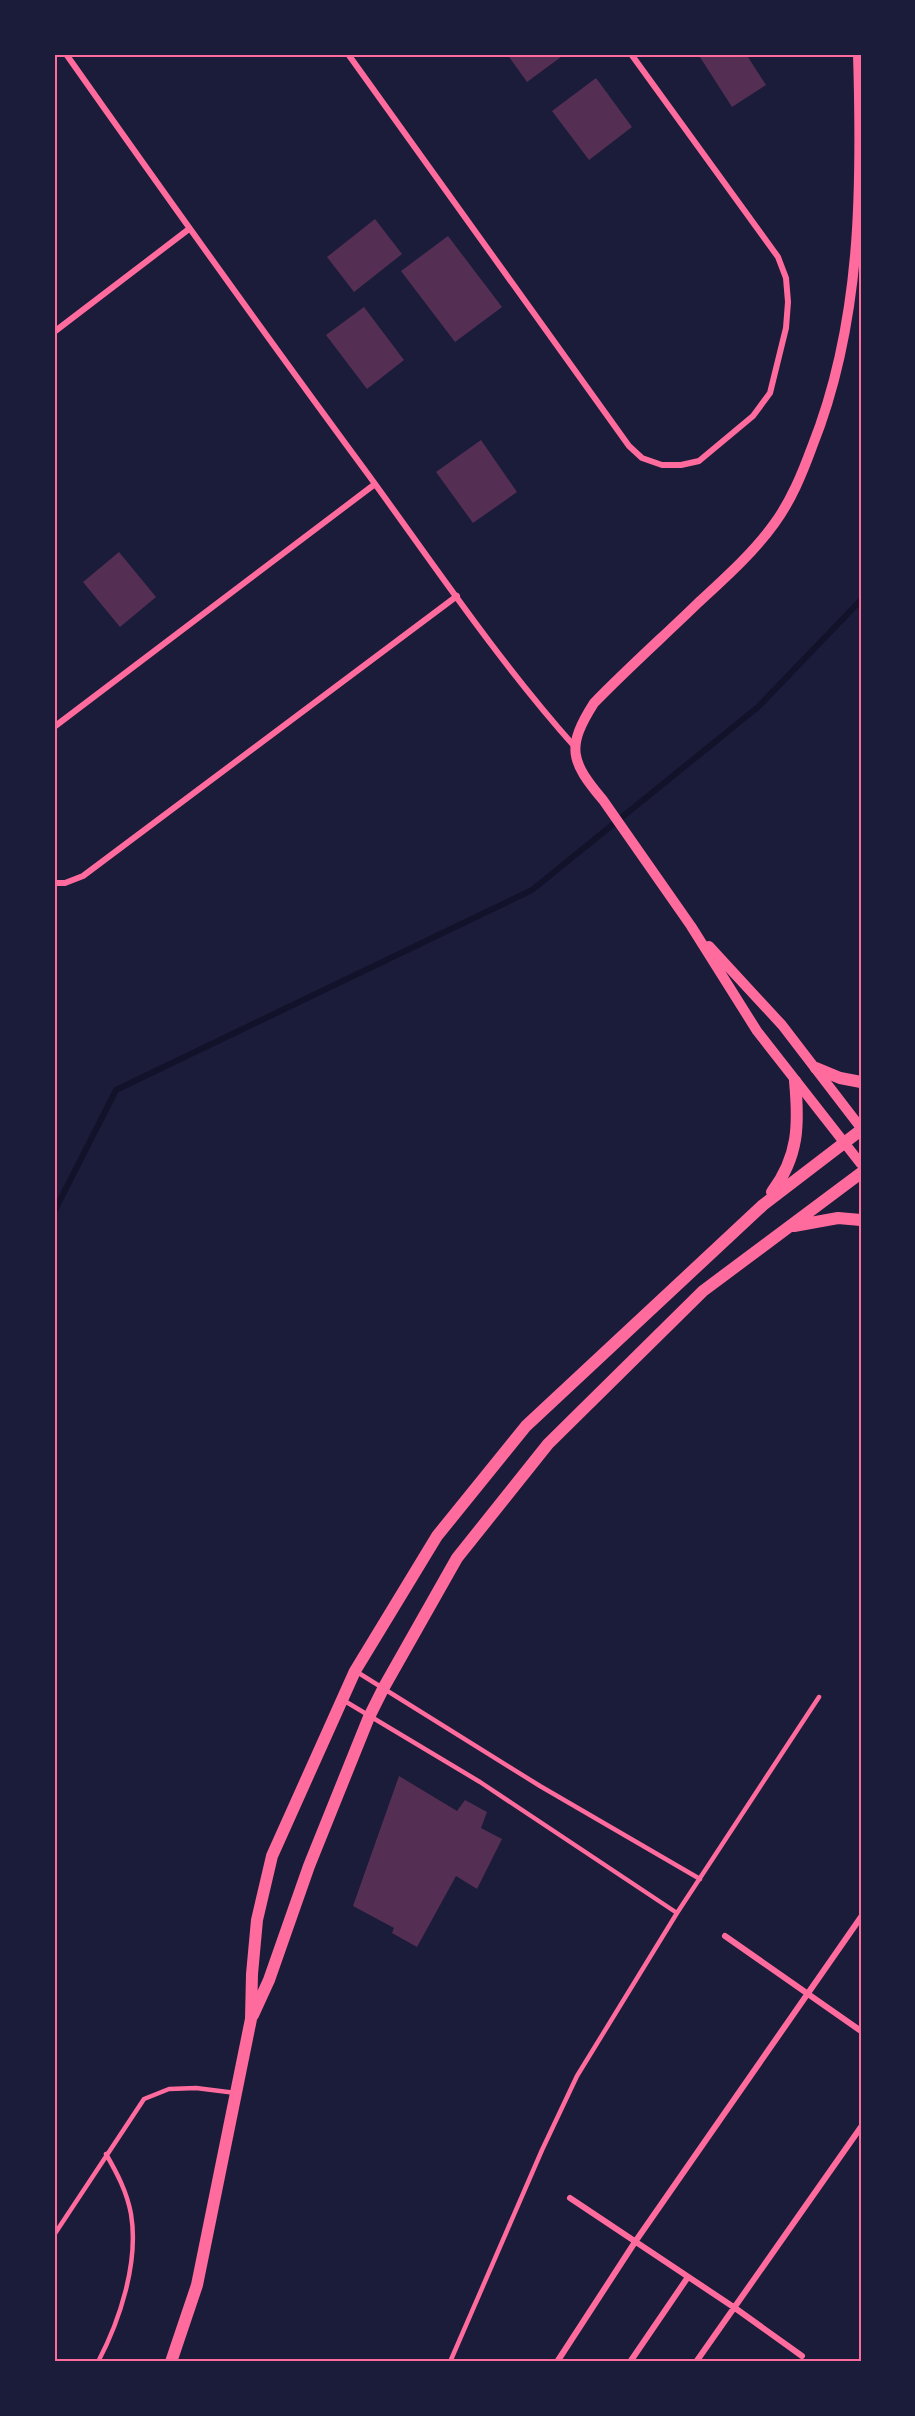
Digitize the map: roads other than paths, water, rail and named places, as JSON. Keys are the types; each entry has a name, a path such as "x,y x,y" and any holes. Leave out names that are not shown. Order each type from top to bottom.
{"main road":[{"path":"816,1068 840,1078 861,1082"},
{"path":"763,1205 782,1179 790,1163 797,1125 795,1081"},
{"path":"171,2362 197,2285 251,2019 257,1920 272,1856 355,1671 437,1536 526,1426 763,1205 861,1129"},
{"path":"251,2019 269,1980 309,1866 369,1717 457,1558 548,1443 703,1291 861,1173"},
{"path":"789,1227 838,1218 861,1220"}],"street":[{"path":"66,54 189,229 456,596 537,704 575,747"},
{"path":"348,54 629,446 642,458 662,465 681,465 699,461 723,443 753,416 770,393 786,328 788,302 786,278 778,256 631,54"},
{"path":"858,54 860,145 854,273 840,361 826,412 798,483 774,524 736,568 594,703 581,724 575,747 577,763 587,781 603,800 691,926 757,1031 861,1164"},
{"path":"54,332 189,229"},
{"path":"54,727 375,484"},
{"path":"54,883 65,883 83,876 456,596"},
{"path":"691,926 782,1025 861,1129"},
{"path":"557,2362 635,2242 861,1917"},
{"path":"725,1935 861,2031"},
{"path":"696,2362 861,2127"},
{"path":"570,2199 735,2308 802,2356"},
{"path":"630,2362 688,2277"}],"lane":[{"path":"355,1671 540,1786 700,1879"},
{"path":"450,2362 542,2150 577,2076 677,1913 819,1697"},
{"path":"341,1699 369,1717 422,1745 677,1913"},
{"path":"54,2235 144,2100 168,2089 196,2088 236,2092"},
{"path":"98,2362 109,2342 128,2280 132,2244 131,2215 124,2190 106,2154"}],"waterway":[{"path":"54,1212 116,1090 532,890 758,707 861,600"}]}
